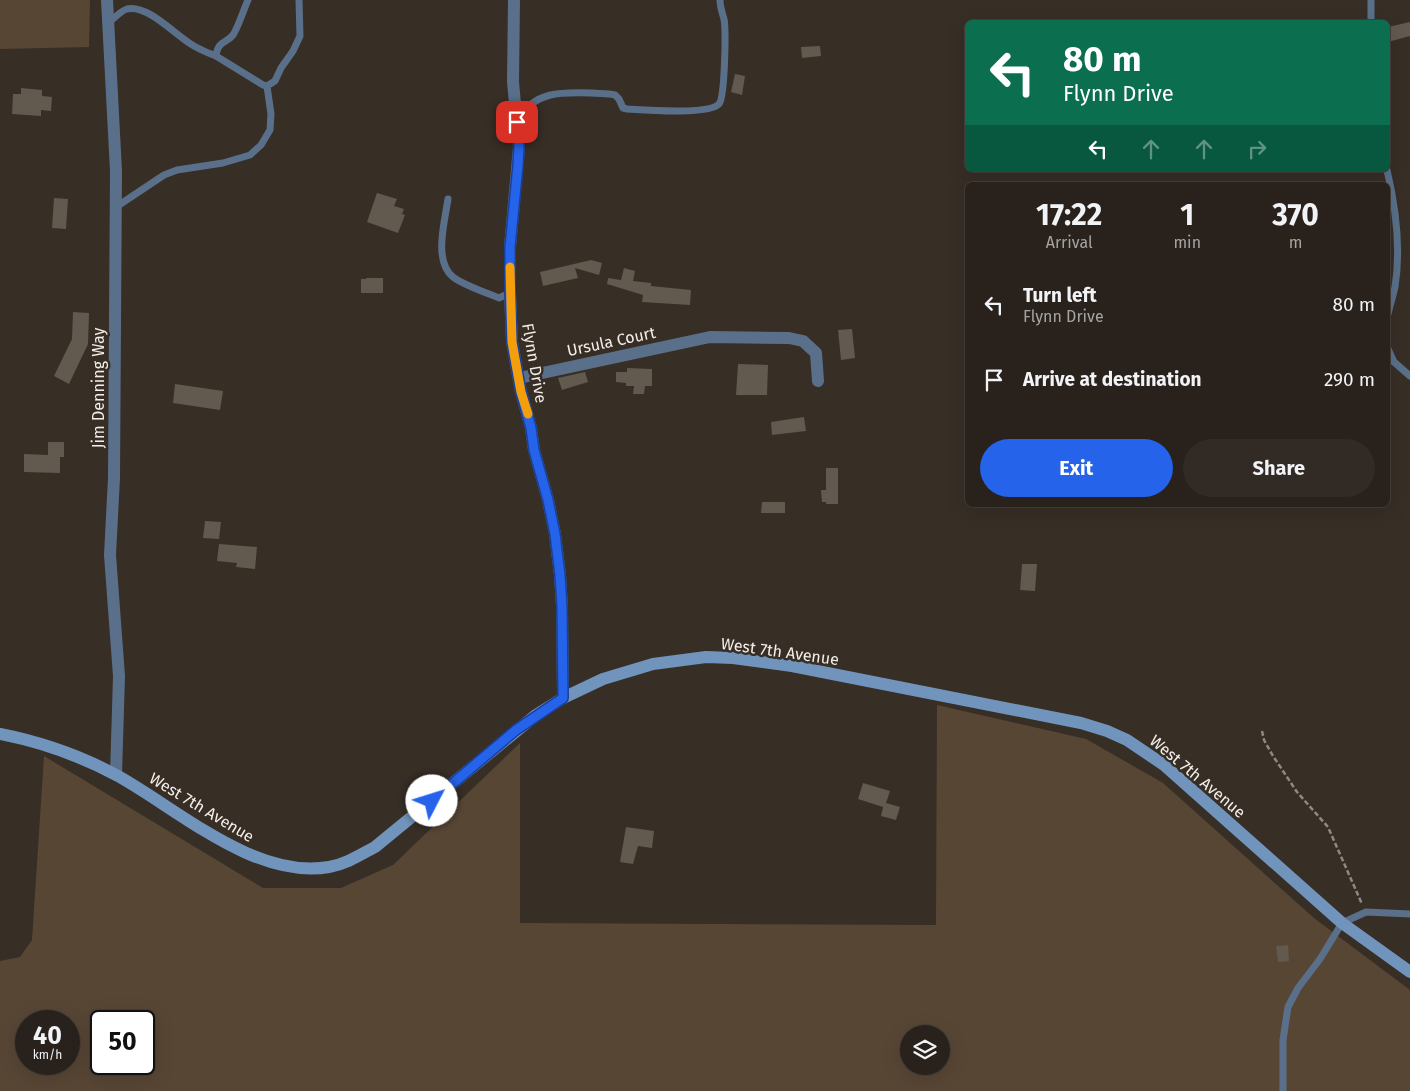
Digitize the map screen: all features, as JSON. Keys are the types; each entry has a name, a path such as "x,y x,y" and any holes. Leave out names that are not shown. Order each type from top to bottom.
{"main road":[{"name":"West 7th Avenue","path":"0,734 65,752 116,775 246,854 297,868 330,867 347,862 375,847 516,730 563,698 603,679 653,664 706,657 733,658 792,666 1081,723 1108,731 1127,740 1164,765 1342,924 1410,972"}],"street":[{"name":"Jim Denning Way","path":"107,0 116,171 114,478 110,555 119,676 116,775"},
{"name":"Flynn Drive","path":"514,0 513,82 519,156 510,247 512,342 521,392 548,500 556,542 562,607 563,698"},
{"name":"Ursula Court","path":"520,378 710,336 762,336 803,341 816,353 818,381"}],"lane":[{"path":"216,56 216,49 232,36 248,0"},
{"path":"267,86 275,81 300,36 299,0"},
{"path":"517,122 528,106 554,93 565,92 614,95 619,99 623,108 627,109 698,110 717,106 721,103 724,85 724,20 720,0"},
{"path":"1371,0 1371,20"},
{"path":"108,23 128,9 138,9 151,14 194,46 216,56 267,86"},
{"path":"116,207 164,176 177,170 224,163 250,155 261,145 270,130 271,114 267,86"},
{"path":"1388,172 1395,206 1397,240 1395,288 1390,307"},
{"path":"448,200 441,256 453,277 499,298 510,293"},
{"path":"1390,353 1394,362 1410,376"},
{"path":"1283,1091 1283,1040 1288,1007 1298,988 1320,959 1342,924 1366,912 1410,914"}],"path":[{"path":"1262,732 1264,740 1273,756 1297,792 1328,826 1366,912"}],"shaded area":[{"path":"0,0 90,0 89,47 0,49"},
{"path":"937,705 1086,739 1163,783 1314,918 1410,990 1410,1091 0,1091 0,961 20,957 32,940 44,756 263,888 341,888 393,865 520,743 520,923 936,925"}],"building":[{"path":"1410,22 1410,36 1390,41 1390,27"},
{"path":"820,46 821,56 802,58 801,47"},
{"path":"735,74 745,76 742,95 731,92"},
{"path":"21,88 42,90 42,96 52,97 51,111 41,110 41,116 12,114 13,94 21,94"},
{"path":"377,193 397,199 394,206 404,209 402,214 405,215 398,233 367,222"},
{"path":"54,198 68,199 66,229 52,228"},
{"path":"591,260 602,263 599,275 575,268 578,278 543,286 540,272"},
{"path":"624,268 635,271 633,281 651,283 651,286 691,290 690,305 642,302 643,295 607,284 608,278 621,280"},
{"path":"383,278 383,293 361,293 361,279"},
{"path":"73,312 89,313 88,344 69,384 54,376 72,339"},
{"path":"852,329 855,358 841,360 838,330"},
{"path":"738,364 768,365 767,395 736,395"},
{"path":"627,368 652,369 652,386 645,386 644,394 633,394 634,386 626,386 626,383 616,382 616,372 627,372"},
{"path":"585,372 588,382 562,390 558,378"},
{"path":"175,384 223,391 220,410 173,403"},
{"path":"804,417 806,431 772,435 771,422"},
{"path":"48,442 64,442 64,457 60,457 60,473 24,472 24,454 48,455"},
{"path":"826,468 838,468 838,504 822,502 821,490 826,490"},
{"path":"762,502 785,502 785,513 761,513"},
{"path":"205,521 221,522 219,539 203,538"},
{"path":"219,544 257,547 255,569 236,567 237,563 217,561"},
{"path":"1022,564 1037,564 1035,591 1020,590"},
{"path":"863,783 890,791 886,803 900,807 896,820 881,816 883,807 858,799"},
{"path":"626,827 654,831 652,848 638,846 633,864 620,862"},
{"path":"1288,945 1289,961 1278,962 1276,946"}],"slow traffic":[{"path":"510,267 512,342 521,392 528,414"}],"route":[{"path":"432,801 516,730 563,698 562,607 555,534 534,450 527,408 521,392 512,342 510,247 518,165 517,122"}]}
